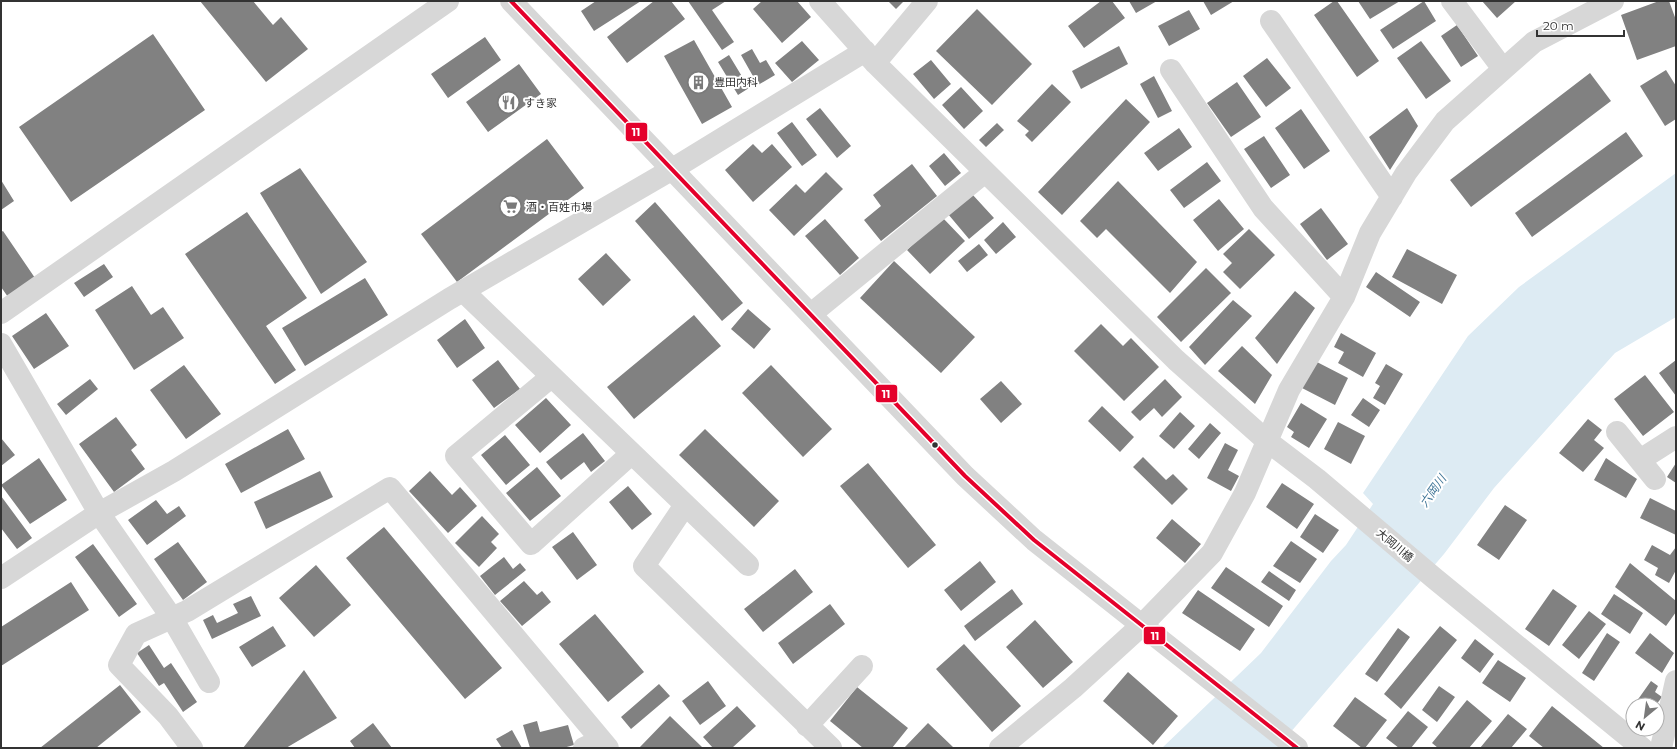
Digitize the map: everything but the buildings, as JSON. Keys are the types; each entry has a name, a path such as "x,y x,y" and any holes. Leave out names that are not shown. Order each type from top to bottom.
{"street":[{"path":"1,313 448,1"},
{"path":"511,1 965,476 1034,540 1141,626 1294,745"},
{"name":"大岡川橋","path":"820,1 870,57 1176,360 1267,441 1317,479 1434,578 1642,748"},
{"path":"1,578 99,513 174,471 463,291 870,57 927,1"},
{"path":"1452,1 1503,69"},
{"path":"1000,748 1073,688 1141,626 1212,553 1245,493 1289,390 1344,297 1370,233 1406,173 1445,121 1534,42 1613,1"},
{"path":"1271,21 1392,197"},
{"path":"1171,70 1263,208 1344,297"},
{"path":"811,314 985,172"},
{"path":"463,291 748,565"},
{"path":"1,344 99,513 172,618 209,682"},
{"path":"551,377 456,456 531,544 631,454"},
{"path":"1617,432 1655,480"},
{"path":"1640,460 1676,437"},
{"path":"192,748 168,716 119,665 136,634 187,611 390,488 598,745"},
{"path":"684,505 644,566 831,748"},
{"path":"807,726 862,666"},
{"path":"1662,748 1676,681"}],"water":[{"name":"六岡川","path":"1676,173 1676,317 1615,353 1494,488 1444,554 1277,748 1162,748 1261,653 1331,561 1346,545 1373,504 1363,493 1468,336 1519,287"}],"transit line":[{"name":"11","path":"511,1 965,476 1034,540 1297,748"}],"place":[{"name":"豊田内科","path":"698,82"},
{"name":"すき家","path":"509,103"},
{"name":"酒・百姓市場","path":"511,207"}]}
